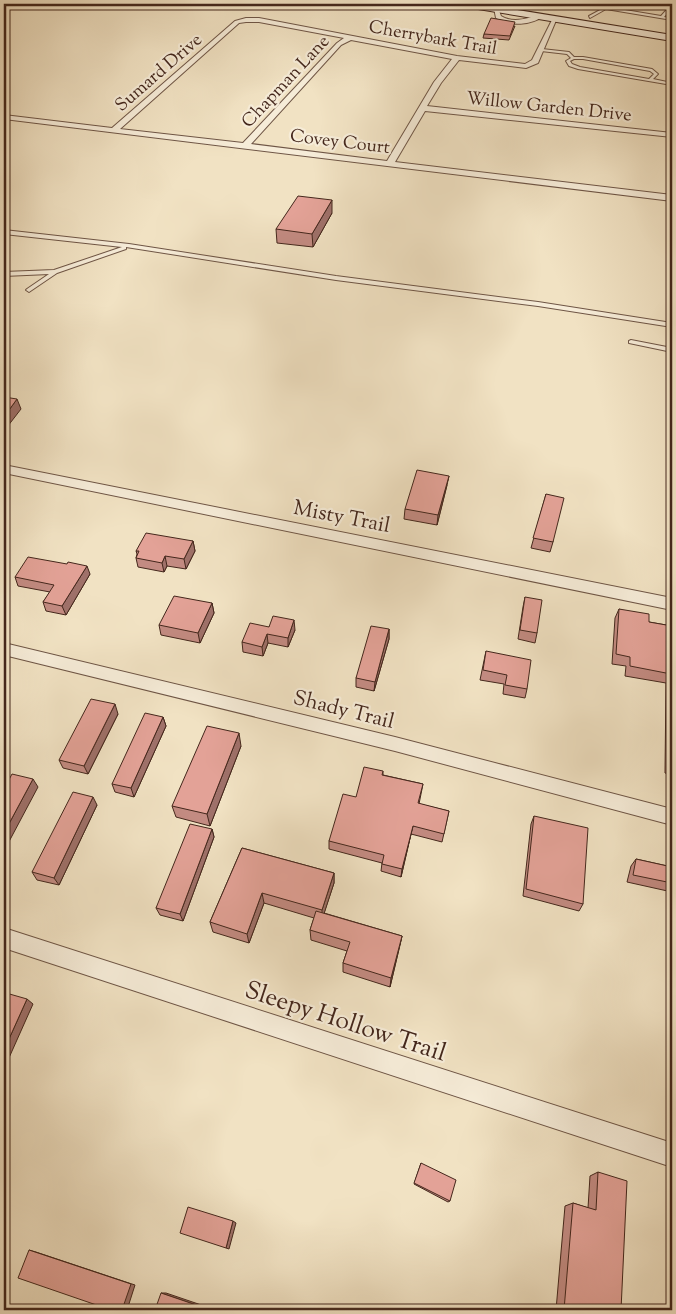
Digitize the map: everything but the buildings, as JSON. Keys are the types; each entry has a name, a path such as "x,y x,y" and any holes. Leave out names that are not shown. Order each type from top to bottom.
{"main road":[{"path":"466,4 672,38"},
{"path":"510,4 672,31"}],"street":[{"path":"542,50 555,19"},
{"name":"Cherrybark Trail","path":"246,20 259,20 457,58 526,66 535,61 542,50"},
{"name":"Sumard Drive","path":"114,131 237,22 246,20"},
{"name":"Chapman Lane","path":"245,146 338,44 350,38"},
{"path":"389,164 438,82 457,58"},
{"name":"Willow Garden Drive","path":"422,108 672,135"},
{"name":"Covey Court","path":"4,117 672,198"},
{"name":"Misty Trail","path":"4,469 672,604"},
{"name":"Shady Trail","path":"4,649 395,744 672,817"},
{"name":"Sleepy Hollow Trail","path":"4,938 672,1154"}],"lane":[{"path":"578,4 606,6 672,19"},
{"path":"658,4 672,5"},
{"path":"662,18 672,5"},
{"path":"590,17 606,6"},
{"path":"542,50 568,53 573,58"},
{"path":"650,80 656,74 651,70 583,58 573,58 568,61 570,65 650,80 672,84"},
{"path":"4,232 130,246 336,278 528,303 672,326"},
{"path":"30,290 55,272 130,246"},
{"path":"4,274 55,272"},
{"path":"631,342 672,350"}]}
